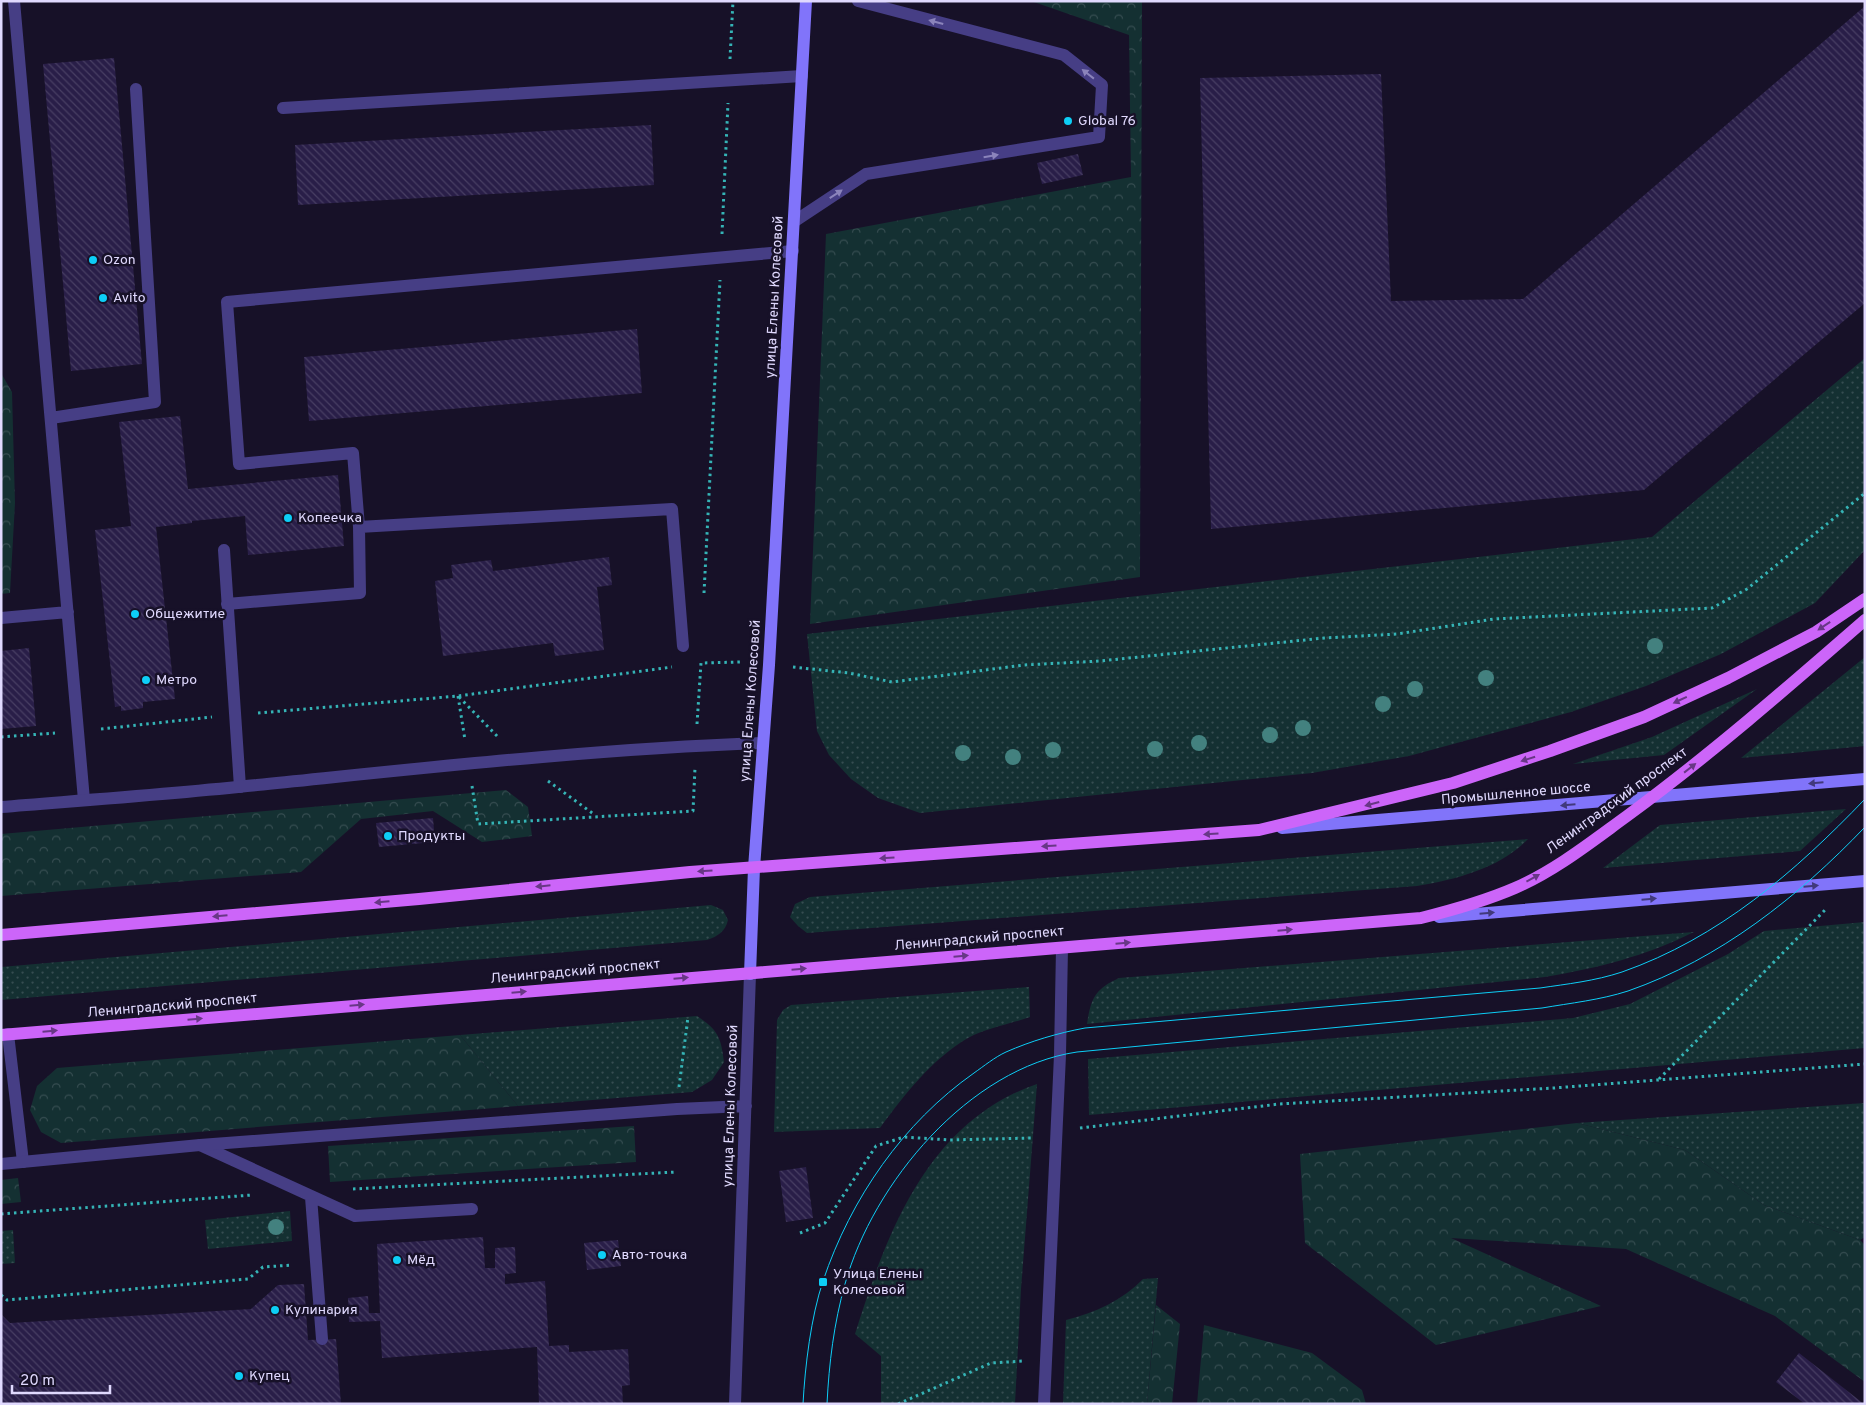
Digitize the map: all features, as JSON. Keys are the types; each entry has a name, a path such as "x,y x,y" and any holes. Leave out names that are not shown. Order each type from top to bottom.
{"main road":[{"name":"улица Елены Колесовой","path":"750,974 754,868 769,665 806,1"},
{"path":"1,935 754,868 1259,830 1346,811 1453,783 1550,752 1644,717 1728,678 1816,632 1865,599"},
{"name":"Ленинградский проспект","path":"4,1034 1422,918 1472,905 1516,887 1561,863 1652,798 1751,719 1865,620"},
{"name":"Промышленное шоссе","path":"1259,830 1865,779"},
{"path":"1422,918 1865,882"}],"street":[{"path":"14,1 84,800"},
{"path":"795,220 866,174 1099,138 1102,85 1064,55 858,1"},
{"path":"283,108 802,76"},
{"path":"50,418 155,402 136,89"},
{"path":"227,604 360,593 359,527 352,453 239,464 227,302 793,252"},
{"path":"359,527 672,509 683,646"},
{"path":"224,550 240,787"},
{"path":"1,618 68,612"},
{"path":"1,807 240,787 518,759 688,746 762,743"},
{"path":"1044,1404 1057,1133 1062,948"},
{"name":"улица Елены Колесовой","path":"735,1404 750,974"},
{"path":"4,1034 23,1162"},
{"path":"1,1164 200,1145 746,1106"},
{"path":"200,1145 355,1216 472,1208"},
{"path":"311,1197 322,1339"}],"path":[{"path":"793,667 849,673 892,682 1024,665 1100,661 1324,638 1397,634 1494,619 1712,608 1747,589 1865,493"},
{"path":"701,663 740,662"},
{"path":"1658,1080 1851,883"},
{"path":"678,1093 688,1017"},
{"path":"800,1233 826,1223 876,1146 904,1137 1024,1140 1057,1133 1279,1104 1554,1088 1865,1064"},
{"path":"1,1294 7,1300 248,1279 263,1267 284,1266"},
{"path":"898,1404 991,1363 1046,1359"}],"green space":[{"path":"1031,1 1142,1 1140,577 810,624 826,234 1131,177 1129,35"},
{"path":"1865,358 1865,550 1815,603 1721,654 1646,686 1571,712 1409,756 1312,773 920,813 878,798 851,779 829,755 817,731 807,634 1652,537"},
{"path":"1,373 12,392 15,503 10,593 1,594"},
{"path":"1865,657 1865,746 1741,758"},
{"path":"1757,689 1664,755 1573,764 1652,737"},
{"path":"506,790 528,807 532,836 482,842 433,811 361,819 301,872 1,896 1,834"},
{"path":"1846,809 1800,851 1603,868 1660,825"},
{"path":"1528,839 1505,858 1477,871 1417,886 807,933 790,917 795,904 810,897"},
{"path":"711,905 723,910 728,920 725,928 720,933 707,940 1,1000 1,967"},
{"path":"1865,922 1865,1048 1089,1115 1088,1059 1573,1018 1630,1004 1728,954 1764,931"},
{"path":"1694,932 1658,948 1621,960 1584,970 1545,977 1087,1024 1090,1007 1096,995 1104,986 1119,978"},
{"path":"1029,987 1030,1017 983,1031 955,1047 920,1078 880,1128 774,1132 777,1020 783,1010 791,1005"},
{"path":"697,1016 714,1030 720,1040 724,1062 712,1080 692,1092 518,1106 460,1035"},
{"path":"460,1035 518,1106 61,1143 41,1132 30,1110 37,1086 57,1068"},
{"path":"1037,1084 1021,1289 1015,1404 881,1404 881,1356 855,1334 881,1258 898,1221 917,1185 940,1153 967,1125 999,1102"},
{"path":"1865,1103 1865,1237 1860,1240 1764,1205 1685,1150 1577,1123"},
{"path":"1577,1123 1685,1150 1764,1205 1860,1240 1865,1245 1865,1382 1775,1316 1626,1249 1451,1238 1601,1306 1436,1345 1305,1243 1300,1154"},
{"path":"634,1126 636,1162 330,1182 328,1146"},
{"path":"18,1178 21,1202 1,1204 1,1180"},
{"path":"290,1211 292,1241 208,1249 205,1220"},
{"path":"13,1230 15,1263 1,1264 1,1231"},
{"path":"1158,1278 1147,1404 1063,1404 1066,1320 1108,1305 1127,1293 1143,1279"},
{"path":"1156,1305 1180,1324 1172,1404 1147,1404"},
{"path":"1204,1325 1312,1353 1362,1390 1366,1404 1197,1404"}],"building":[{"path":"1865,6 1865,303 1644,490 1211,529 1200,78 1381,74 1391,301 1523,299"},
{"path":"114,58 142,364 71,371 43,64"},
{"path":"651,125 654,185 298,205 295,145"},
{"path":"1078,154 1083,175 1042,184 1037,163"},
{"path":"637,329 642,393 309,421 304,357"},
{"name":"Общежитие","path":"180,416 188,489 338,475 344,546 248,555 245,516 192,521 192,523 156,527 175,699 143,702 143,708 121,711 121,706 115,707 95,530 131,526 119,422"},
{"path":"609,557 612,585 597,587 604,650 555,656 553,643 443,656 435,581 453,578 451,565 491,560 493,571"},
{"path":"29,648 36,726 1,729 1,651"},
{"path":"433,818 435,842 379,847 376,823"},
{"path":"806,1167 813,1218 786,1222 779,1171"},
{"path":"483,1237 485,1268 495,1268 495,1248 515,1247 516,1273 505,1274 505,1284 545,1281 549,1346 569,1345 569,1352 628,1349 630,1385 622,1386 623,1404 539,1404 537,1347 382,1358 380,1321 349,1322 348,1298 368,1296 369,1313 380,1313 377,1244"},
{"name":"Авто-точка","path":"618,1240 621,1266 587,1270 584,1243"},
{"path":"304,1284 308,1340 336,1339 341,1404 1,1404 1,1314 10,1323 251,1309 278,1285"},
{"path":"1799,1353 1864,1404 1805,1404 1776,1382"}],"tram line":[{"path":"803,1404 809,1342 823,1281 848,1221 864,1192 902,1139 924,1115 948,1093 1002,1054 1025,1044 1085,1028 1540,988 1612,975 1657,958 1723,922 1783,877 1865,799"},
{"path":"827,1404 829,1373 841,1299 859,1246 878,1207 902,1170 931,1136 964,1106 999,1081 1037,1062 1077,1052 1542,1008 1628,991 1662,978 1726,944 1813,878 1865,827"}],"place":[{"name":"Global 76","path":"1068,121"},
{"name":"Ozon","path":"93,260"},
{"name":"Avito","path":"103,298"},
{"name":"Копеечка","path":"288,518"},
{"name":"Общежитие","path":"135,614"},
{"name":"Метро","path":"146,680"},
{"name":"Продукты","path":"388,836"},
{"name":"Авто-точка","path":"602,1255"},
{"name":"Мёд","path":"397,1260"},
{"name":"Улица Елены Колесовой","path":"823,1282"},
{"name":"Кулинария","path":"275,1310"},
{"name":"Купец","path":"239,1376"}]}
